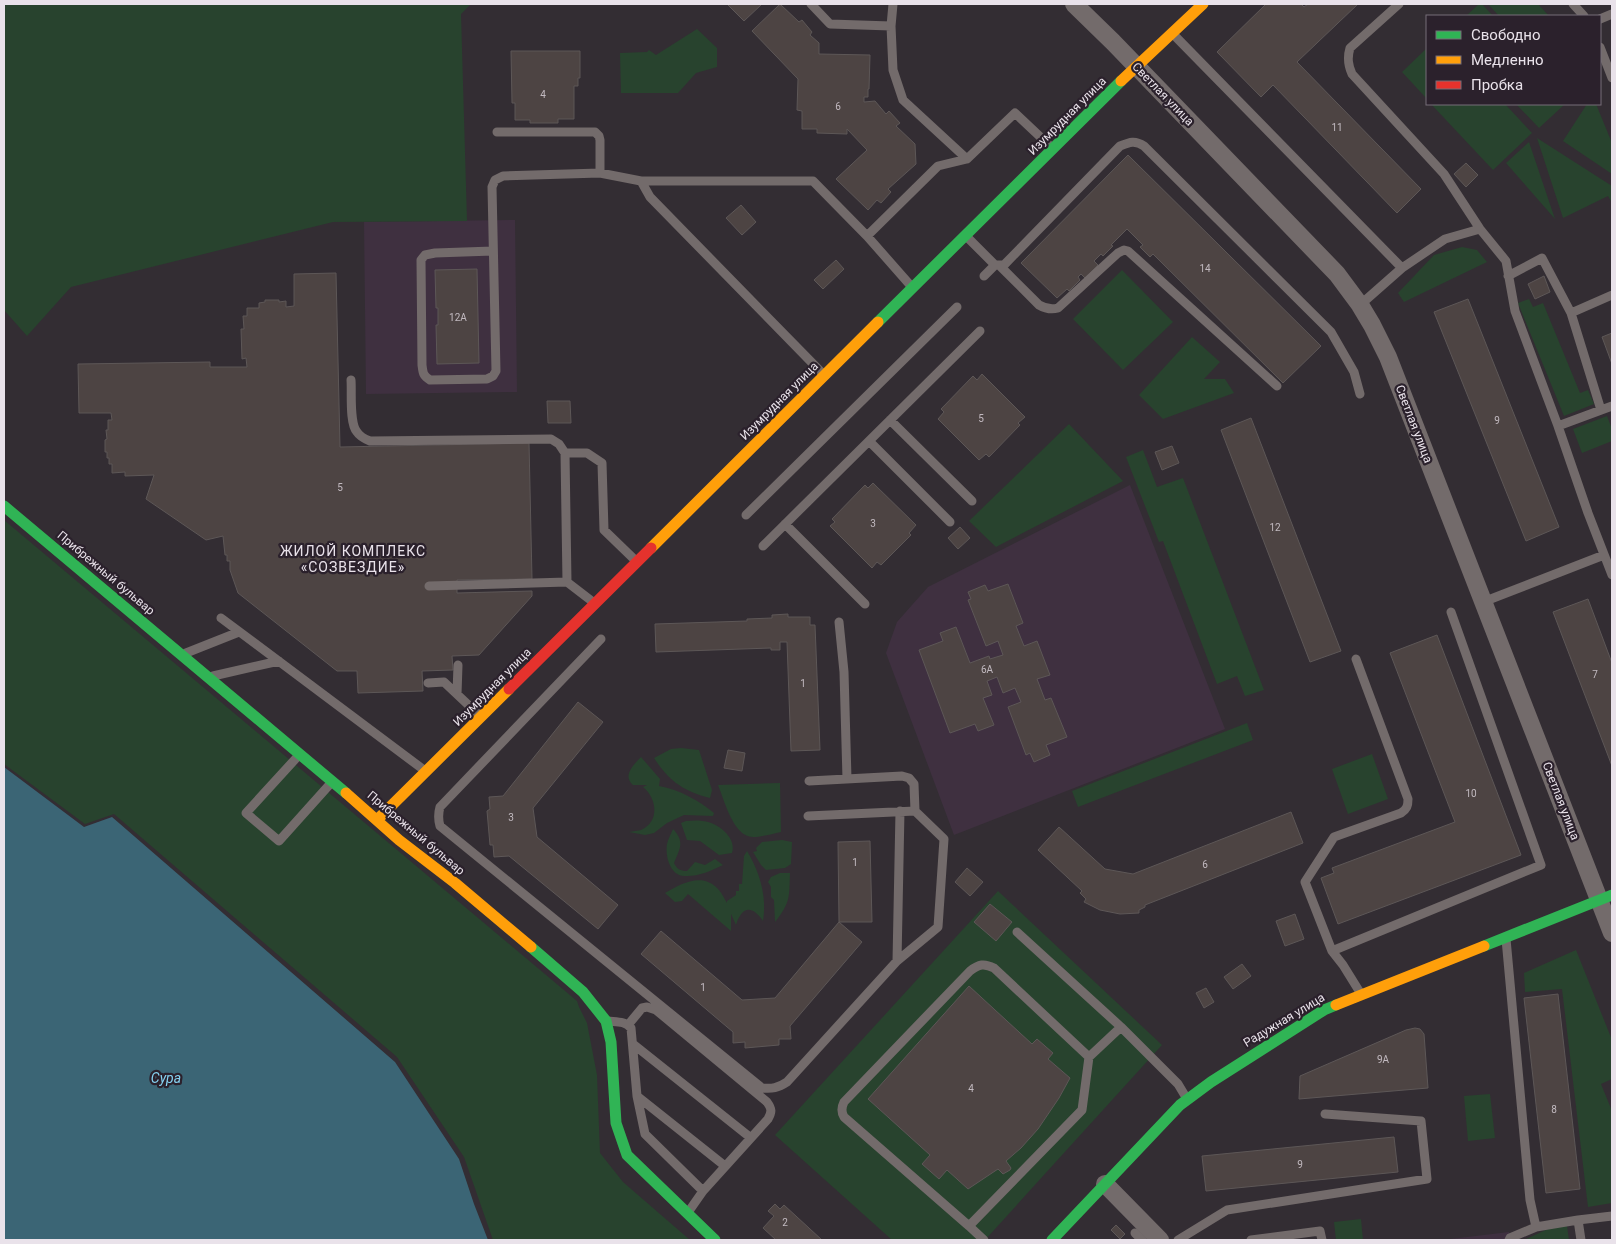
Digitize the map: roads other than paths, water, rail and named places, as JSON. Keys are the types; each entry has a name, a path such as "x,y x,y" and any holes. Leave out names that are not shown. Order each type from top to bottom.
{"main road":[{"name":"Изумрудная улица","path":"377,820 1136,66 1203,4"},
{"name":"Прибрежный бульвар","path":"8,513 300,753 399,840 455,883 583,992 606,1021 612,1042 616,1123 627,1155 715,1240"},
{"name":"Радужная улица","path":"1052,1240 1180,1105 1211,1082 1324,1010 1606,898"}],"street":[{"name":"Светлая улица","path":"1074,4 1337,274 1372,325 1388,358 1483,602 1606,898 1612,933"},
{"path":"1105,1184 1160,1240"}],"lane":[{"path":"811,4 830,24 891,26"},
{"path":"892,4 893,70 903,100 967,160"},
{"path":"1398,4 1350,48 1348,66 1352,74 1444,174 1480,229 1506,261 1515,311 1612,575"},
{"path":"1573,4 1583,15"},
{"path":"1172,33 1402,268"},
{"path":"1601,50 1612,78"},
{"path":"867,236 938,166 967,160 1015,113 1053,149"},
{"path":"497,132 595,132 600,140 600,173"},
{"path":"984,276 1007,262 1120,146 1130,142 1138,142 1331,332 1354,372 1360,394"},
{"path":"493,251 435,253 426,255 421,260 422,373 430,380 487,378 493,376 496,371 492,187 495,180 503,176 600,173 641,181 813,181 867,236 913,288"},
{"path":"641,181 650,197 824,376"},
{"path":"1360,305 1402,268 1445,239 1480,229"},
{"path":"965,236 1039,306 1047,309 1058,308 1118,253 1124,250 1128,251 1277,386"},
{"path":"1508,276 1542,258 1571,313 1601,410"},
{"path":"1571,313 1612,295"},
{"path":"746,516 957,307"},
{"path":"763,546 980,331"},
{"path":"351,380 353,426 357,433 370,441 551,438 559,444 565,453 567,582"},
{"path":"1558,426 1612,406"},
{"path":"890,420 972,501"},
{"path":"869,441 950,522"},
{"path":"565,453 587,453 602,463 604,530 637,562"},
{"path":"785,524 865,604"},
{"path":"1483,602 1604,555"},
{"path":"429,586 567,582 595,604"},
{"path":"1332,951 1541,865 1451,612"},
{"path":"220,618 426,771"},
{"path":"839,622 844,672 847,779"},
{"path":"182,655 239,632"},
{"path":"601,638 440,807 438,814 440,826 762,1088 780,1087 787,1082 897,961 938,927 944,839 915,811 914,784 910,778 902,776 809,781"},
{"path":"1356,659 1408,799 1408,804 1406,809 1400,813 1334,837 1304,882 1332,951 1343,964 1362,995"},
{"path":"208,677 279,661"},
{"path":"457,694 458,665"},
{"path":"428,683 444,682 481,717"},
{"path":"300,753 246,813 279,841 333,781"},
{"path":"897,961 900,811"},
{"path":"808,816 915,811"},
{"path":"1017,932 1122,1027 1178,1084 1188,1099"},
{"path":"1506,937 1529,1191 1536,1227"},
{"path":"984,1240 844,1118 842,1106 844,1102 970,971 978,965 987,964 994,968 1090,1057"},
{"path":"628,1024 642,1008 647,1007 656,1010 767,1102 771,1108 768,1119 703,1191 687,1214"},
{"path":"606,1021 628,1024 633,1032 637,1096 645,1134 703,1191"},
{"path":"969,1226 1082,1110 1090,1057 1122,1027"},
{"path":"633,1044 751,1138"},
{"path":"637,1096 725,1166"},
{"path":"1178,1240 1227,1210 1427,1179 1421,1121 1325,1114"},
{"path":"1509,1240 1536,1227 1612,1216"},
{"path":"1578,1220 1580,1240"},
{"path":"1251,1240 1320,1231 1322,1240"},
{"path":"1135,1233 1142,1240"}],"water":[{"name":"Сура","path":"4,767 84,827 112,817 395,1062 459,1159 488,1240 4,1240"}],"district":[{"name":"ЖИЛОЙ КОМПЛЕКС «СОЗВЕЗДИЕ»","path":"353,560"}]}
